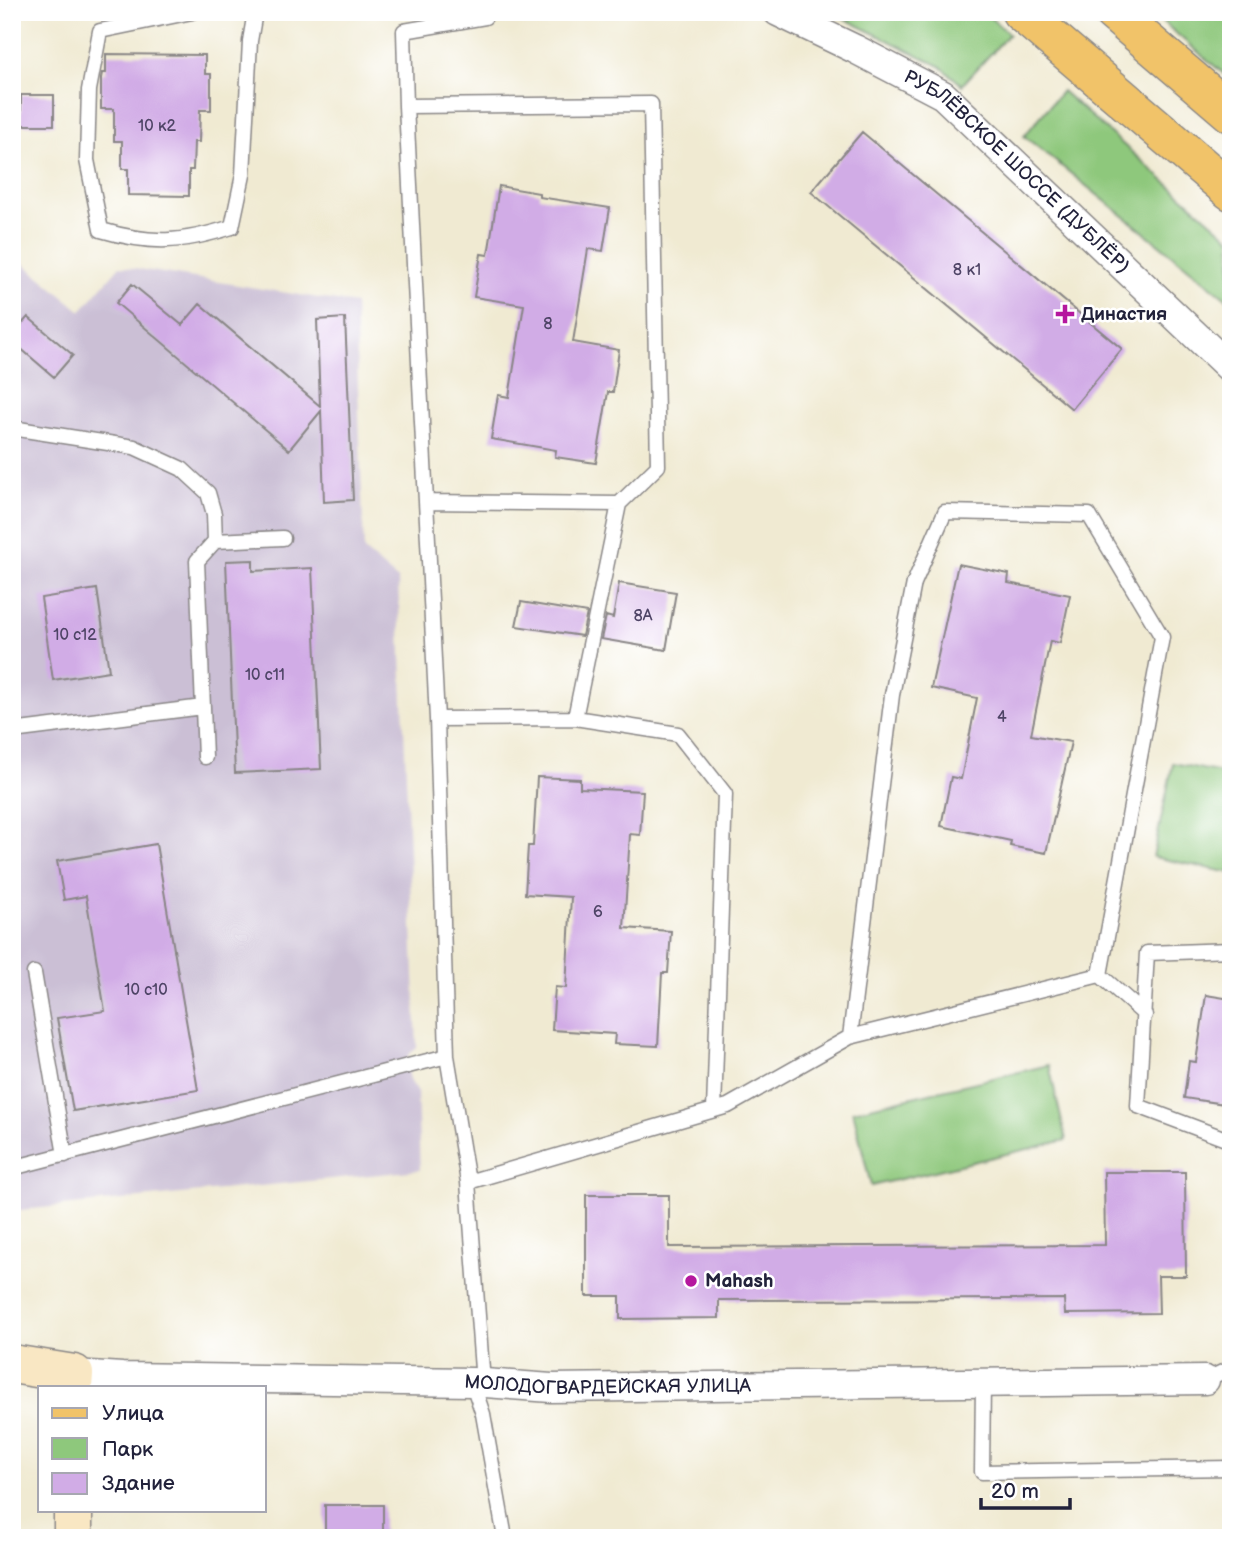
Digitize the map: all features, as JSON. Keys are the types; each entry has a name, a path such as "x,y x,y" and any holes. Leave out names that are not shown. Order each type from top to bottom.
{"main road":[{"path":"1021,12 1231,191"},
{"path":"1113,12 1231,113"}],"street":[{"name":"РУБЛЁВСКОЕ ШОССЕ (ДУБЛЁР)","path":"778,12 943,95 1231,369"},
{"name":"МОЛОДОГВАРДЕЙСКАЯ УЛИЦА","path":"12,1364 73,1380 122,1377 478,1383 551,1388 1205,1380"},
{"path":"73,1512 73,1538"}],"lane":[{"path":"192,12 100,31 89,90 87,160 101,230 134,239 166,241 200,237 232,227 243,175 250,41 255,12"},
{"path":"485,17 404,31 437,719 447,1056 468,1182 478,1383 505,1538"},
{"path":"406,106 651,104 658,466 619,504 575,718"},
{"path":"12,428 134,447 182,469 208,493 214,514 215,541 197,561 205,757"},
{"path":"426,502 619,504"},
{"path":"850,1037 892,695 914,583 945,512 1088,515 1161,637 1100,975"},
{"path":"215,541 284,538"},
{"path":"12,731 203,707"},
{"path":"437,719 575,718 678,734 725,794 714,1110"},
{"path":"1231,950 1147,953 1139,1106 1231,1141"},
{"path":"34,973 65,1155"},
{"path":"468,1182 727,1106 850,1037 1100,975"},
{"path":"1100,975 1145,1016"},
{"path":"12,1168 447,1056"},
{"path":"1205,1380 1231,1368"},
{"path":"983,1383 982,1472 1231,1468"}],"shaded area":[{"path":"12,254 81,311 120,266 355,304 364,551 398,580 417,1048 408,1055 409,1079 417,1091 420,1170 12,1211"}],"green space":[{"path":"831,12 984,12 1009,34 962,85 940,66"},
{"path":"1151,12 1231,12 1231,80"},
{"path":"1062,91 1231,239 1231,302 1024,136"},
{"path":"1173,763 1231,775 1231,873 1153,857"},
{"path":"1049,1065 1066,1140 871,1186 853,1111"}],"building":[{"path":"106,54 205,55 205,74 211,74 211,110 200,110 199,142 194,142 193,170 189,170 189,196 128,195 128,169 122,169 122,141 114,141 114,109 101,109 101,78 102,73 106,73"},
{"path":"21,95 54,95 54,125 21,125"},
{"path":"862,132 1122,349 1072,409 811,192"},
{"path":"499,186 539,193 539,197 610,208 603,251 588,249 573,342 619,350 613,392 608,392 596,463 555,457 556,450 491,439 498,395 509,397 524,305 474,297 481,254 488,255"},
{"path":"132,284 182,325 200,304 320,406 317,320 345,318 353,500 324,502 321,411 289,450 116,303"},
{"path":"28,317 73,355 54,377 12,341 12,335"},
{"path":"253,560 253,571 312,568 321,769 235,773 226,561"},
{"path":"958,564 1009,574 1008,583 1070,595 1060,643 1050,641 1031,735 1071,742 1046,853 1010,846 1011,841 941,826 951,777 961,779 977,698 931,688"},
{"path":"619,583 676,592 666,650 601,639 606,616 613,618"},
{"path":"97,589 109,671 53,680 41,598"},
{"path":"521,602 587,613 582,636 516,626"},
{"path":"537,777 580,779 580,788 643,791 640,835 630,834 624,928 671,931 668,973 662,973 658,1046 614,1044 615,1034 552,1030 555,987 566,988 571,897 525,894 528,846 533,846"},
{"path":"156,844 198,1090 73,1111 57,1018 105,1011 86,896 64,900 57,861"},
{"path":"1206,995 1231,999 1231,1105 1184,1098 1189,1061 1196,1062"},
{"path":"1104,1172 1185,1172 1186,1276 1158,1276 1159,1313 1065,1314 1064,1299 719,1300 719,1318 620,1319 620,1296 586,1296 586,1195 669,1195 669,1247 1105,1245"},
{"path":"325,1505 383,1505 383,1538 325,1538"}],"place":[{"name":"Династия","path":"1065,314"},
{"name":"Mahash","path":"691,1281"}]}
